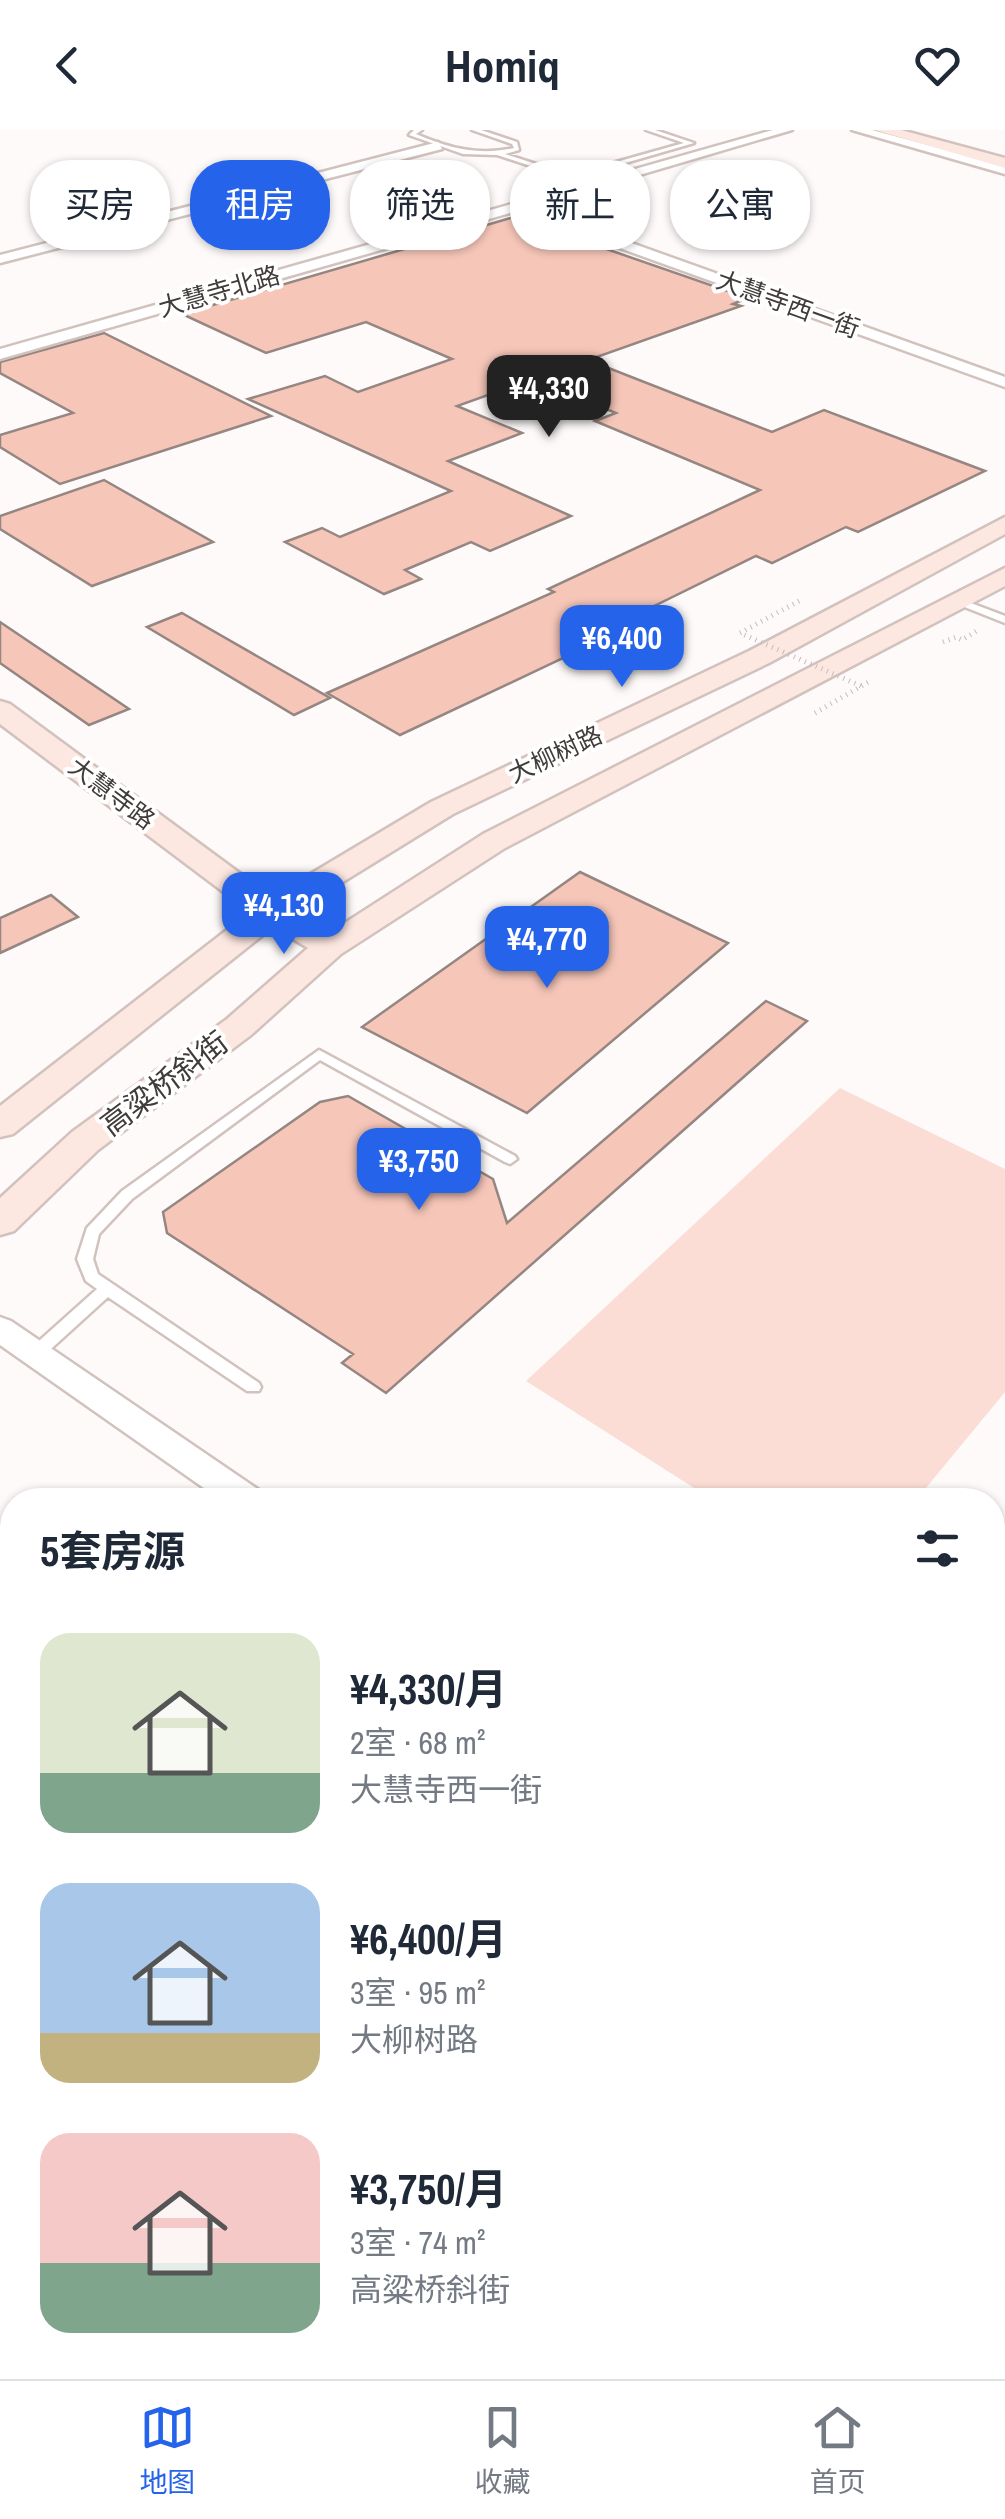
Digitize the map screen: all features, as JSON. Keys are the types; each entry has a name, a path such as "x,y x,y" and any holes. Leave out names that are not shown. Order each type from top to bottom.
{"main road":[{"path":"883,130 1005,163"},
{"path":"904,130 1005,163"},
{"name":"大柳树路","path":"271,912 442,808 759,657 1005,524"},
{"name":"大柳树路","path":"329,948 494,841 1005,576"},
{"name":"大慧寺路","path":"0,710 271,912 329,948"},
{"path":"0,1125 271,912"},
{"name":"高粱桥斜街","path":"0,1222 86,1142 239,1027 329,948"}],"street":[{"name":"大慧寺北路","path":"650,168 786,130"},
{"path":"858,130 1005,163"},
{"path":"933,130 1005,149"},
{"path":"0,259 438,146"},
{"name":"大慧寺北路","path":"0,354 510,206"},
{"name":"大慧寺西一街","path":"639,250 1005,382"},
{"path":"0,1328 230,1488"}],"lane":[{"path":"419,130 410,134 468,156 518,149 515,143 476,130"},
{"path":"500,154 570,178 691,144 650,130"},
{"path":"960,602 1005,620"},
{"path":"254,1387 92,1278 84,1259 92,1232 127,1195 319,1054 510,1160"},
{"path":"36,1353 106,1289"}],"path":[{"path":"799,601 740,633 861,686"}],"shaded area":[{"path":"840,1088 1005,1169 1005,1392 926,1488 694,1488 526,1381"}],"building":[{"path":"510,218 510,250 609,250 748,298 733,304 741,306 588,360 772,432 824,410 985,471 858,532 846,527 772,563 756,556 571,647 578,651 400,735 327,693 554,592 548,589 760,490 595,421 616,413 533,379 457,406 522,433 448,461 571,516 490,551 471,542 405,570 421,579 384,594 285,542 322,528 340,537 451,491 248,399 325,376 358,392 452,359 366,322 266,353 182,314 401,250 490,250 490,224"},
{"path":"104,333 271,416 60,484 0,447 0,435 73,413 0,373 0,362"},
{"path":"104,480 213,542 92,586 0,529 0,516"},
{"path":"182,613 330,698 294,715 147,627"},
{"path":"0,622 129,709 89,725 0,663"},
{"path":"580,872 728,943 527,1113 362,1027"},
{"path":"51,895 78,917 0,953 0,918"},
{"path":"766,1001 807,1021 386,1393 342,1363 353,1354 167,1233 163,1212 320,1102 348,1096 493,1179 507,1223"}]}
